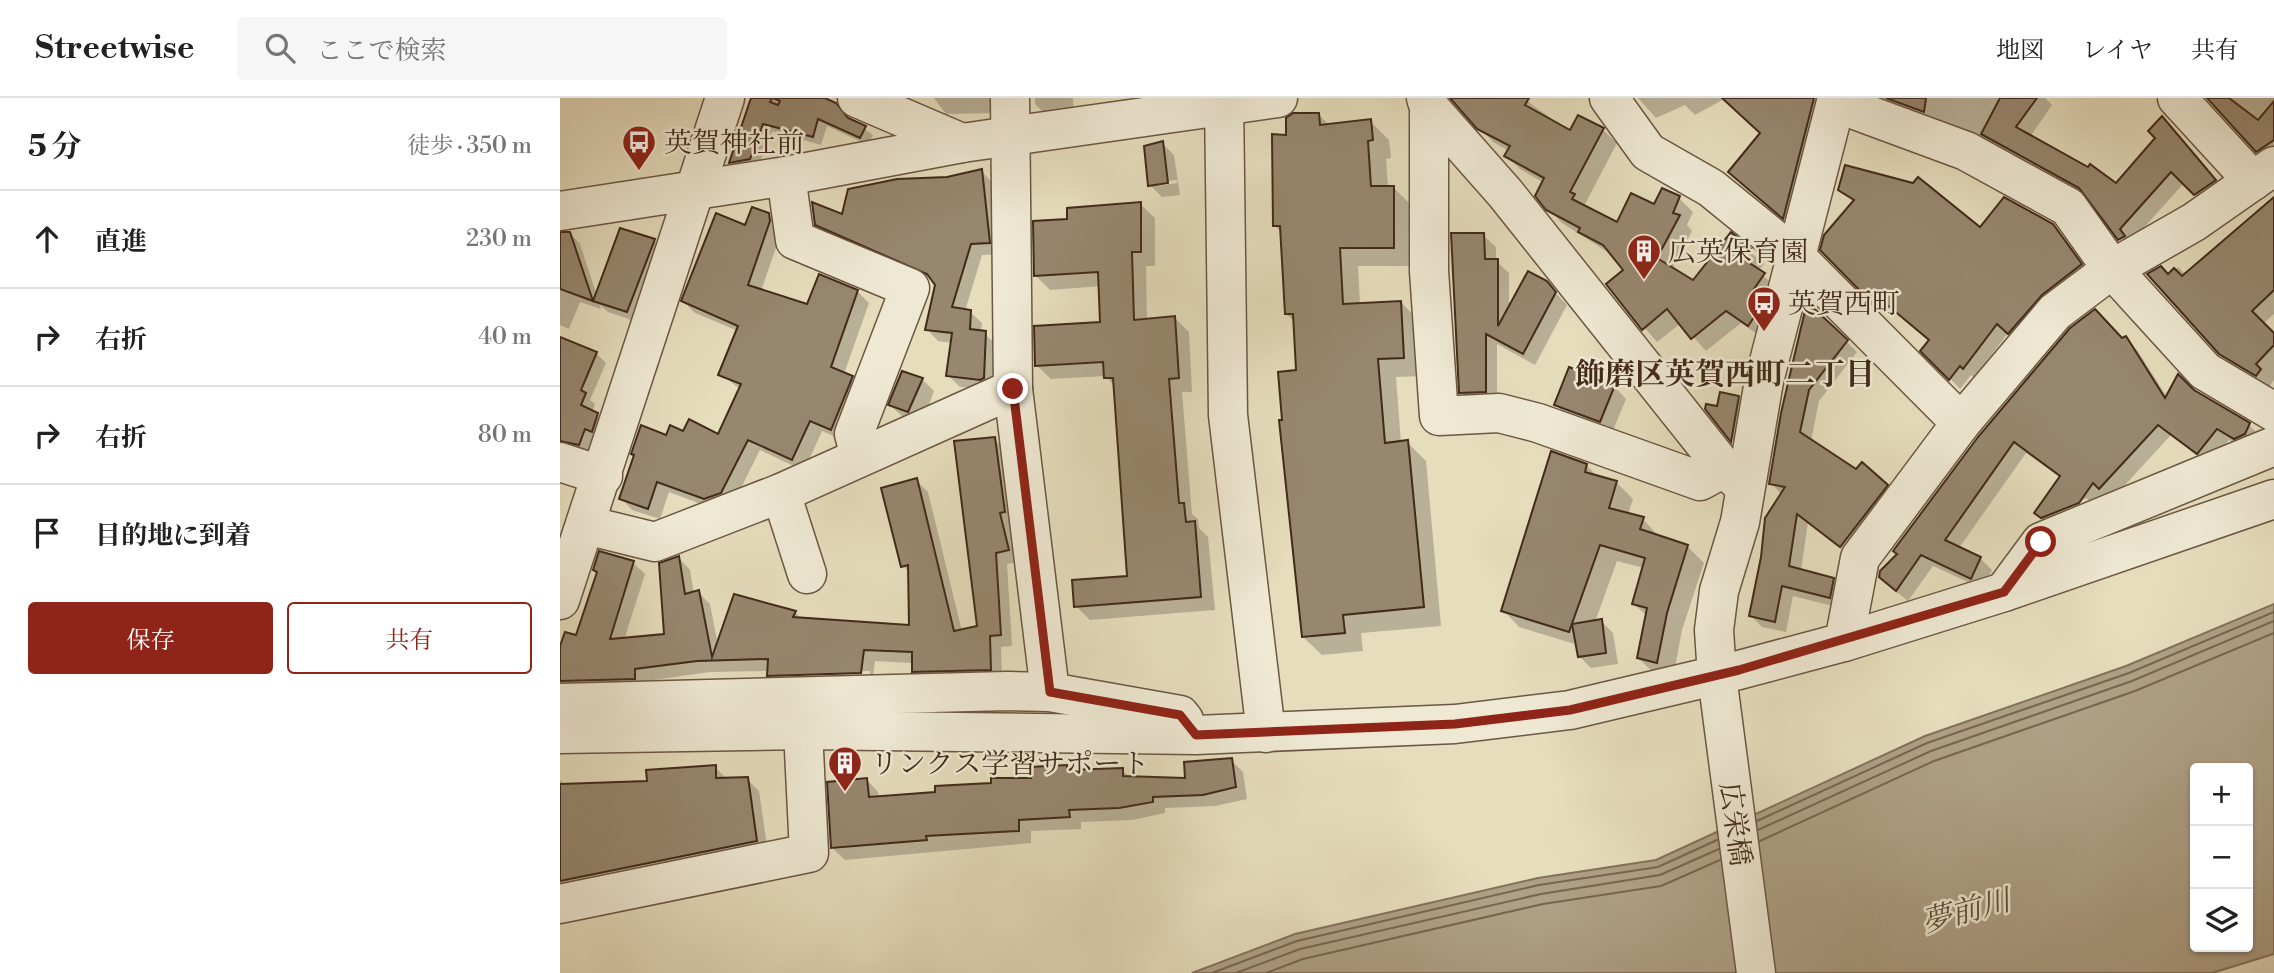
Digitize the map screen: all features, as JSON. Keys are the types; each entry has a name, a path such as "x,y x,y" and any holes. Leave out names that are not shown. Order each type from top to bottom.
{"street":[{"path":"560,600 603,476 725,98"},
{"path":"857,98 962,143"},
{"path":"1010,98 1008,138 1013,389 1050,692"},
{"path":"560,211 786,176 962,143 1008,138 1224,102 1279,98"},
{"path":"1609,98 1648,152 1711,188 1796,257 1961,424"},
{"path":"1843,642 1860,558 1961,424 2055,312 2112,269 2194,222 2263,173 2177,98"},
{"path":"1837,100 1966,151 2068,207 2112,269 2205,371 2274,412"},
{"name":"広栄橋","path":"1756,973 1714,638 1735,478 1764,381 1837,100"},
{"path":"1224,102 1228,415 1266,733"},
{"path":"1428,102 1735,478"},
{"path":"1428,102 1429,271 1439,416 1499,413 1700,481 1735,478"},
{"path":"786,176 795,240 910,288 853,434 860,457"},
{"path":"586,525 655,542 781,493 1013,389"},
{"path":"2004,592 2041,542 2274,446"},
{"path":"560,462 603,476"},
{"path":"781,493 807,574"},
{"path":"560,734 803,730 1196,735 1455,724 1570,710 1717,676 1843,642 2004,592 2274,499"},
{"path":"560,704 690,698 1050,692 1180,715 1196,735"},
{"path":"560,904 808,853 803,730"}],"water":[{"name":"夢前川","path":"2274,604 2274,954 2212,973 1192,973 1295,934 1538,878 1656,860 1925,736 2126,666"}],"building":[{"path":"751,98 772,98 770,102 778,105 780,101 773,98 825,98 836,103 848,118 866,126 860,138 818,119 813,137 763,124 750,159 729,163"},
{"path":"1450,98 1529,98 1525,105 1570,130 1578,115 1604,128 1570,192 1575,194 1572,199 1617,222 1631,193 1654,204 1662,188 1680,196 1673,213 1680,215 1657,258 1693,280 1731,232 1751,249 1743,259 1765,273 1754,289 1764,295 1760,308 1748,326 1726,311 1691,339 1667,309 1642,330 1606,284 1623,270 1603,245 1578,232 1580,228 1546,210 1535,196 1544,178 1504,156 1510,146 1477,129"},
{"path":"1722,98 1814,98 1783,219 1728,172 1760,133"},
{"path":"1886,98 1926,98 1924,112"},
{"path":"2000,98 2037,98 2016,127 2088,167 2090,164 2116,183 2155,138 2148,131 2162,116 2216,180 2194,195 2171,172 2120,229 2125,236 2118,240 2079,188 1981,134"},
{"path":"2207,98 2229,98 2258,120 2274,101 2274,140 2256,152"},
{"path":"1293,113 1319,113 1320,125 1371,119 1373,140 1368,141 1371,186 1394,186 1394,248 1340,248 1343,304 1401,301 1404,358 1378,359 1385,443 1408,440 1424,607 1343,615 1345,633 1302,637 1279,420 1282,420 1278,372 1296,370 1293,314 1285,314 1280,226 1273,226 1272,134 1286,135 1286,118"},
{"path":"1163,141 1168,183 1148,186 1144,146"},
{"path":"1845,165 1913,183 1918,177 1980,227 2004,197 2053,224 2082,264 2042,295 2008,334 1997,324 1963,369 1960,366 1949,380 1920,351 1929,340 1879,298 1873,304 1820,250 1824,235 1854,200 1838,190"},
{"path":"982,169 990,243 971,244 952,307 971,310 970,329 986,331 984,378 980,380 946,376 952,333 925,330 935,285 927,274 815,225 812,202 842,214 848,189 897,179 947,177"},
{"path":"2274,197 2274,290 2252,311 2274,333 2274,345 2256,364 2261,369 2256,376 2219,354 2147,274 2161,266 2168,274 2174,268 2182,276"},
{"path":"1141,202 1141,252 1132,252 1134,320 1175,316 1179,378 1169,379 1179,503 1184,503 1186,522 1195,521 1201,597 1074,607 1072,580 1127,576 1113,378 1104,378 1103,362 1035,366 1034,326 1100,322 1098,272 1034,276 1033,221 1067,219 1067,208"},
{"path":"752,207 769,213 770,221 748,285 807,304 819,274 858,290 831,367 853,376 831,430 810,421 792,460 748,440 721,493 704,499 657,482 648,509 619,499 641,425 666,435 670,425 683,431 689,419 718,434 741,384 718,375 738,326 681,301 716,213 745,225"},
{"path":"620,228 655,239 627,312 593,301"},
{"path":"560,232 570,232 593,301 560,289"},
{"path":"1451,233 1484,233 1485,259 1498,259 1498,326 1528,271 1547,281 1556,292 1523,354 1486,334 1486,392 1459,393"},
{"path":"1807,302 1848,340 1809,390 1800,432 1856,469 1862,462 1888,485 1840,547 1797,514 1789,566 1834,578 1830,598 1782,586 1775,622 1749,616 1761,557 1765,518 1785,487 1769,484 1781,413"},
{"path":"2095,309 2122,338 2126,336 2165,398 2178,374 2194,390 2250,423 2245,434 2234,439 2217,429 2197,454 2158,425 2099,489 2093,483 2079,503 2041,518 2034,513 2060,476 2014,442 1945,540 1981,557 1971,579 1921,555 1896,591 1879,577 1880,571 1897,554 1893,551 1978,437 2070,328"},
{"path":"560,337 597,352 581,390 586,393 581,405 598,413 592,432 585,429 579,445 560,441"},
{"path":"1569,367 1615,385 1600,422 1554,405"},
{"path":"902,371 923,378 908,412 888,405"},
{"path":"1720,392 1739,396 1731,442 1705,409 1706,404 1717,406"},
{"path":"995,437 1005,512 1000,513 1009,550 996,553 1001,635 990,636 991,670 912,672 912,652 864,650 861,673 767,676 768,659 697,661 635,669 635,679 560,681 560,646 565,632 576,635 597,572 593,570 599,551 634,561 610,639 664,634 659,563 679,556 685,594 699,590 712,657 734,594 796,611 793,617 909,625 908,565 901,567 881,488 917,478 954,631 977,626 954,441"},
{"path":"1551,451 1587,464 1585,472 1617,481 1609,508 1644,517 1640,529 1688,545 1667,613 1657,663 1637,658 1647,608 1632,604 1645,558 1600,545 1569,632 1501,611"},
{"path":"1602,619 1606,653 1578,657 1572,624"},
{"path":"1232,758 1236,787 1203,795 1153,797 1153,802 1119,808 1069,810 1070,817 1019,820 1019,831 926,836 927,840 831,848 827,782 867,778 869,797 935,792 935,786 991,783 991,778 1031,778 1030,767 1067,765 1067,770 1123,768 1123,776 1185,778 1184,762"},
{"path":"716,765 716,778 748,777 757,841 560,881 560,784 647,781 646,770"}],"place":[{"name":"英賀神社前","path":"639,172"},
{"name":"広英保育園","path":"1644,281"},
{"name":"英賀西町","path":"1764,333"},
{"name":"リンクス学習サポート","path":"845,793"}],"district":[{"name":"飾磨区英賀西町二丁目","path":"1725,374"}],"route":[{"path":"1013,389 1050,692 1180,715 1196,735 1455,724 1570,710 1843,642 2004,592 2041,542"}]}
